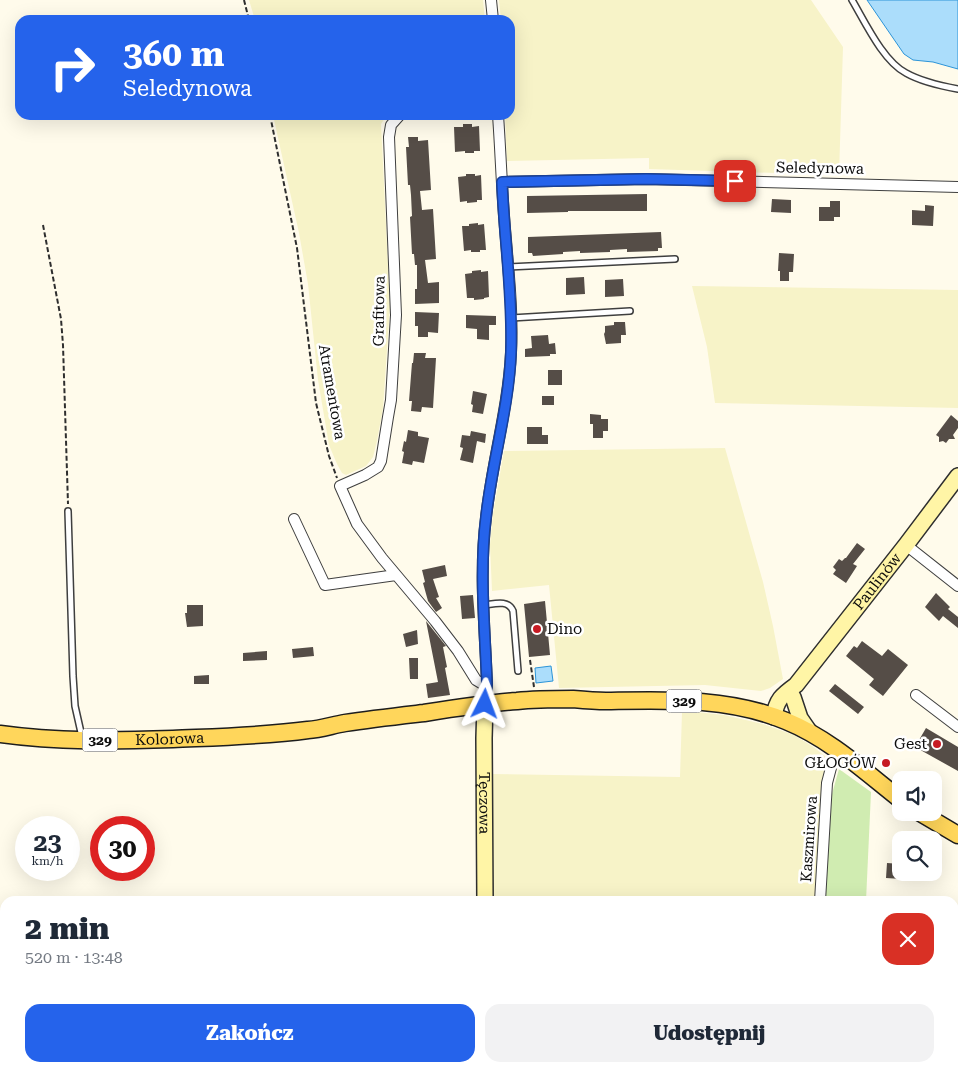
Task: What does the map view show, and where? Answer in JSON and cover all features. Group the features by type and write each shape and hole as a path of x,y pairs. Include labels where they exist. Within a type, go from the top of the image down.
{"main road":[{"name":"Kolorowa","path":"0,734 63,740 200,738 310,730 346,723 485,710 534,700 572,699 592,701 711,702 746,708 774,717"},
{"name":"329","path":"774,717 809,731 838,750 892,793"},
{"path":"934,821 958,835"}],"street":[{"path":"491,0 492,15"},
{"name":"Grafitowa","path":"340,486 378,467 386,437 396,315 389,136 391,125 396,120"},
{"path":"485,710 487,684 482,559 494,464 510,378 512,318 498,120"},
{"name":"Seledynowa","path":"502,182 646,179 958,187"},
{"name":"Paulinów","path":"774,717 778,702 783,696 794,691 958,476"},
{"path":"340,486 357,524 382,558 435,621 458,651 476,680 487,684"},
{"path":"294,519 325,585 396,575"},
{"path":"906,545 958,586"},
{"path":"794,691 800,718 809,731"},
{"path":"916,695 958,727"},
{"name":"Tęczowa","path":"485,710 485,896"},
{"name":"Kaszmirowa","path":"820,896 827,783 838,750"}],"lane":[{"path":"852,0 885,54 895,66 907,74 920,79 958,89"},
{"path":"508,267 674,259"},
{"path":"512,318 630,311"},
{"path":"68,511 73,676 75,706 83,740"},
{"path":"484,605 505,603 512,607 518,671"}],"path":[{"path":"244,0 248,15"},
{"name":"Atramentowa","path":"271,120 296,248 316,403 329,456 340,486"},
{"path":"43,225 61,318 68,511"},
{"path":"530,660 534,693"}],"shaded area":[{"path":"249,0 483,0 484,15 254,15"},
{"path":"499,0 811,0 843,47 839,175 649,169 649,158 507,161 505,120 515,120 515,15 500,15"},
{"path":"274,120 384,120 381,124 390,306 383,408 373,457 366,466 346,475 342,473 329,445 318,380 308,284 299,233"},
{"path":"692,286 958,290 958,408 715,403 707,347"},
{"path":"725,448 763,582 783,679 770,688 761,691 705,685 559,688 549,585 492,591 490,545 493,514 504,451"},
{"path":"682,712 724,715 763,724 794,735 825,756 815,896 491,896 491,774 680,777"}],"green space":[{"path":"839,769 871,792 866,896 825,896 832,794"}],"water":[{"path":"867,0 958,0 958,69 933,62 913,60 904,54"},
{"path":"551,666 553,681 536,683 535,668"}],"building":[{"path":"463,124 472,124 472,127 479,126 480,151 474,151 474,153 465,153 465,151 455,152 454,127 463,127"},
{"path":"408,137 418,137 418,141 428,140 431,190 420,191 422,210 433,209 436,259 425,260 428,283 439,282 439,303 415,304 417,265 415,265 414,254 412,254 411,195 410,185 408,185 406,147 409,147"},
{"path":"466,174 481,175 482,200 467,203 467,201 460,202 458,177 466,176"},
{"path":"647,194 647,211 527,213 527,196"},
{"path":"772,199 791,200 791,213 771,212"},
{"path":"830,201 840,201 840,217 834,217 834,221 819,221 819,207 830,207"},
{"path":"925,205 934,206 933,226 912,225 912,210 925,211"},
{"path":"478,223 478,225 484,224 486,250 480,250 480,252 464,251 462,226"},
{"path":"661,232 662,248 658,248 658,251 627,252 627,249 610,250 610,252 563,252 563,254 533,256 532,253 528,253 528,237"},
{"path":"779,253 794,254 793,272 789,272 789,281 780,281 780,271 778,271"},
{"path":"481,270 481,272 488,271 489,297 474,300 474,298 467,298 465,274"},
{"path":"584,277 585,294 566,295 566,278"},
{"path":"623,279 624,296 605,297 605,280"},
{"path":"415,312 439,313 438,333 428,332 428,337 418,337 418,326 415,326"},
{"path":"466,315 496,316 496,325 489,325 489,340 477,339 477,329 466,328"},
{"path":"614,322 625,322 626,335 621,335 621,343 606,344 605,326 614,325"},
{"path":"548,335 549,344 555,343 556,354 525,357 525,349 532,348 531,336"},
{"path":"414,353 426,353 425,358 436,358 433,408 422,407 421,412 411,411 412,401 409,401"},
{"path":"548,370 562,370 562,385 548,385"},
{"path":"473,391 487,394 483,414 472,412"},
{"path":"542,396 554,396 554,405 542,405"},
{"path":"590,414 601,415 601,419 608,419 608,431 603,431 603,438 593,438 593,424 590,424"},
{"path":"951,415 958,421 958,428 953,435 955,439 949,439 946,443 943,441 939,442 939,437 936,435"},
{"path":"527,427 542,427 542,435 548,435 548,444 527,444"},
{"path":"408,430 418,432 418,436 429,438 424,463 413,461 412,465 402,463 404,452 402,451"},
{"path":"471,431 486,434 485,443 477,441 473,463 460,460 463,448 460,447 462,435 470,436"},
{"path":"857,543 865,549 853,564 857,566 846,583 833,574 836,570 833,567 839,559 842,561 846,558"},
{"path":"445,565 447,576 433,579 439,597 436,598 442,608 436,612 428,601 422,570"},
{"path":"936,593 950,607 948,609 958,617 958,628 943,616 939,621 925,607"},
{"path":"473,595 475,618 462,619 460,596"},
{"name":"Dino","path":"545,601 550,655 529,657 524,604"},
{"path":"187,605 203,605 203,626 187,627 185,613 187,613"},
{"path":"426,621 446,646 443,647 450,695 428,698 426,684 438,682"},
{"path":"417,630 418,644 406,647 403,634"},
{"path":"862,641 882,656 888,649 908,665 883,696 869,685 874,679 846,656 854,646 857,648"},
{"path":"313,647 314,656 293,658 292,649"},
{"path":"267,651 267,660 243,661 243,653"},
{"path":"409,658 418,658 418,679 410,679"},
{"path":"209,675 209,684 194,684 194,676"},
{"path":"835,684 864,707 858,714 829,691"},
{"path":"926,728 958,747 958,771 915,747"},
{"path":"887,863 892,863 892,878 886,878"}],"place":[{"name":"Dino","path":"537,629"},
{"name":"Gest","path":"937,744"},
{"name":"GŁOGÓW","path":"886,763"}],"route":[{"path":"485,704 487,684 482,559 494,464 510,378 511,352 512,318 502,182 646,179 735,181"}]}
